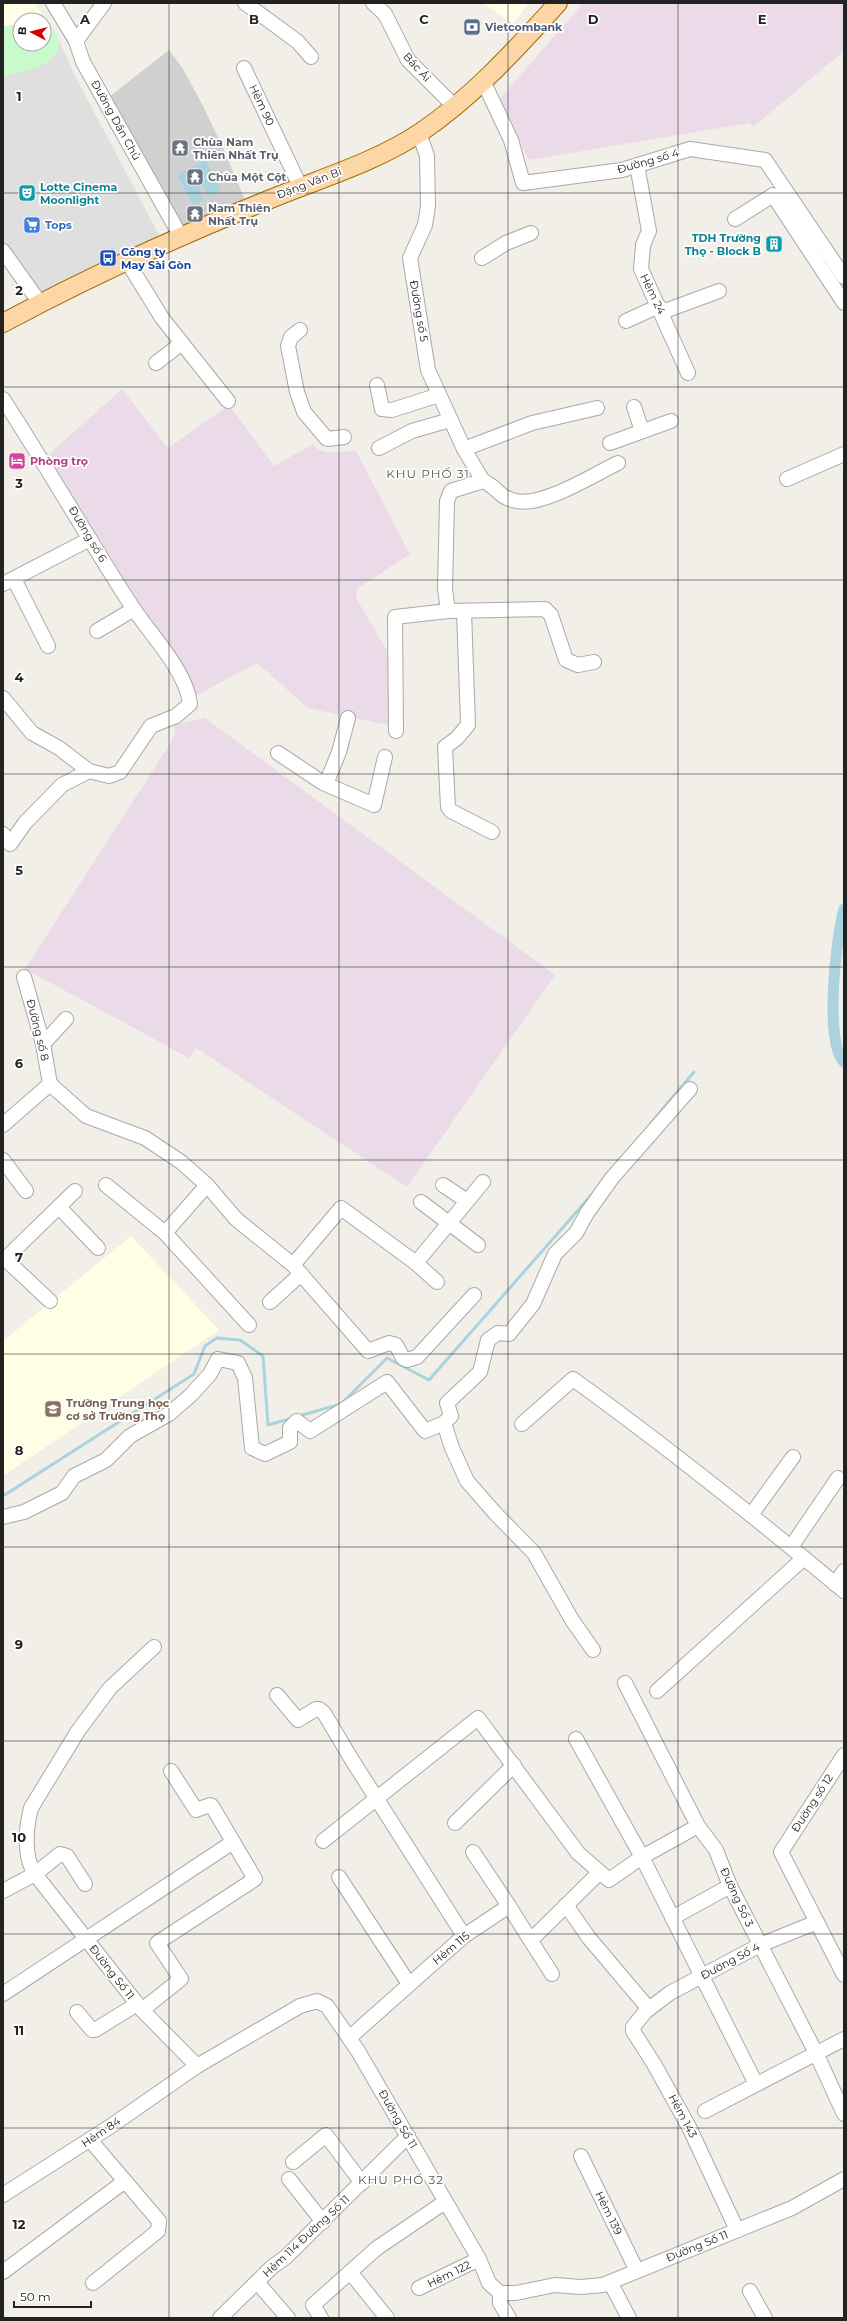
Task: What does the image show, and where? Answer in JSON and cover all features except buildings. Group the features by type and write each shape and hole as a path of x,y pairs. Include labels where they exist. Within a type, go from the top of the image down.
{"main road":[{"name":"Đặng Văn Bi","path":"3,323 40,303 127,261 300,186 370,160 420,133 484,83 558,3"}],"street":[{"name":"Đường Dân Chủ","path":"53,3 76,41 84,62 181,237"},
{"path":"76,41 104,3"},
{"path":"245,3 298,42 311,57"},
{"name":"Bác Ái","path":"373,3 385,14 408,60 455,107"},
{"name":"Hẻm 90","path":"244,68 300,186"},
{"name":"Đường số 4","path":"484,83 511,140 523,183 622,170 690,149 765,160 798,220 843,272"},
{"name":"Đường số 5","path":"420,133 427,156 428,206 425,225 410,258 428,370 464,449 483,481"},
{"name":"Hẻm 24","path":"637,165 649,231 643,245 641,269 688,372"},
{"path":"735,219 773,196 798,220 844,303"},
{"path":"482,258 506,244 531,233"},
{"path":"3,251 40,303"},
{"path":"127,261 162,318 228,401"},
{"path":"626,321 719,291"},
{"path":"300,330 291,338 288,346 297,392 304,412 327,439 344,437"},
{"path":"156,363 182,343"},
{"path":"377,386 382,409 385,411 439,395"},
{"name":"Đường số 6","path":"3,399 48,468 134,609 175,668 189,692 190,704 176,716 151,726 120,772 109,776 89,771"},
{"path":"634,407 642,431"},
{"path":"464,449 532,423 597,408"},
{"path":"379,448 412,431 450,420"},
{"path":"610,443 671,422"},
{"path":"787,479 844,454"},
{"path":"448,611 446,589 447,501 451,491 483,481 491,484 500,495 516,501 528,501 547,497 618,463"},
{"path":"48,646 9,582 90,539"},
{"path":"96,632 134,609"},
{"path":"396,731 395,617 448,611 547,610 551,615 566,660 578,665 594,662"},
{"path":"464,611 468,725 457,738 445,747 448,807 451,811 492,832"},
{"path":"3,698 32,733 59,748 89,771 62,785 25,823 10,844 3,834"},
{"path":"326,784 339,752 348,718"},
{"path":"278,753 326,784 374,805 385,757"},
{"name":"Đường số 8","path":"24,977 43,1044 50,1084"},
{"path":"43,1044 66,1019"},
{"path":"3,1126 50,1084 86,1116 145,1138 181,1162 207,1185 236,1219 297,1269 368,1352 389,1343 396,1345 403,1358 408,1360 417,1357 474,1295"},
{"path":"3,1517 24,1512 62,1493 74,1476 106,1460 130,1436 169,1414 192,1395 210,1374 218,1359 238,1363 245,1378 252,1448 265,1454 290,1442 290,1428 297,1421 310,1431 387,1382 425,1431 444,1423 451,1416 447,1403 480,1372 488,1340 498,1333 509,1334 533,1304 555,1254 576,1233 587,1213 612,1178 690,1090"},
{"path":"3,1160 26,1191"},
{"path":"416,1263 483,1182"},
{"path":"106,1185 165,1233 249,1325"},
{"path":"165,1233 207,1185"},
{"path":"443,1185 466,1202"},
{"path":"50,1301 17,1267 4,1258 75,1191"},
{"path":"421,1202 448,1224 478,1245"},
{"path":"59,1207 98,1248"},
{"path":"270,1302 297,1269 341,1208 416,1263 438,1282"},
{"path":"522,1424 573,1379 791,1547 840,1587 844,1571"},
{"path":"444,1423 452,1448 467,1481 495,1513 534,1553 572,1620 593,1650"},
{"path":"751,1516 793,1457"},
{"path":"791,1547 838,1478"},
{"path":"657,1691 804,1558"},
{"name":"Đường Số 11","path":"154,1648 110,1688 78,1731 38,1794 28,1820 27,1836 29,1862 35,1874 139,2007 197,2066 300,2006 317,2001 327,2006 349,2038 408,2136 479,2259 489,2283 500,2293 516,2293 555,2285 596,2285 610,2282 792,2208 844,2179"},
{"name":"Đường Số 3","path":"625,1683 698,1826 716,1850 730,1886 816,2053 844,2114"},
{"path":"277,1695 298,1720 316,1710 322,1710 464,1936"},
{"path":"323,1842 478,1718 578,1853 599,1873 609,1880 642,1857 698,1826"},
{"path":"576,1739 642,1857 756,2084"},
{"name":"Đường số 12","path":"817,1922 781,1852 844,1755"},
{"path":"455,1823 514,1765"},
{"path":"77,2012 92,2030 95,2030 139,2007 180,1979 157,1943 255,1879 212,1806 210,1805 196,1810 171,1771"},
{"path":"3,1994 234,1842"},
{"path":"473,1852 552,1974"},
{"path":"3,1891 35,1874 60,1854 67,1856 85,1884"},
{"path":"529,1938 535,1935 599,1873"},
{"path":"339,1877 408,1984"},
{"path":"672,1918 730,1886"},
{"path":"566,1905 589,1938 649,2009"},
{"name":"Hẻm 115","path":"349,2038 408,1984 464,1936 509,1906"},
{"path":"817,1922 844,1975"},
{"name":"Đường Số 4","path":"649,2009 670,1993 760,1945 817,1922"},
{"name":"Hẻm 143","path":"649,2009 634,2025 633,2031 654,2064 690,2129 736,2230"},
{"path":"705,2111 844,2039"},
{"name":"Hẻm 84","path":"3,2195 90,2140 197,2066"},
{"path":"293,2162 326,2135 362,2183"},
{"name":"Hẻm 114 Đường Số 11","path":"220,2318 322,2222 408,2136"},
{"path":"90,2140 159,2221 160,2226 158,2231 93,2284"},
{"name":"Hẻm 139","path":"581,2156 637,2271"},
{"path":"288,2179 322,2222"},
{"path":"3,2272 124,2181"},
{"path":"321,2318 313,2306 376,2248 445,2202"},
{"name":"Hẻm 122","path":"418,2288 479,2259"},
{"path":"350,2272 387,2318"},
{"path":"257,2282 288,2318"},
{"path":"610,2282 629,2318"},
{"path":"750,2291 765,2318"},
{"path":"500,2293 500,2303 509,2318"}],"shaded area":[{"path":"3,3 35,3 40,12 12,12 12,25 3,26"},
{"path":"483,3 529,3 513,24"},
{"path":"583,3 844,3 844,51 753,127 749,123 529,160 498,101"},
{"path":"12,25 12,52 52,52 52,30 58,38 74,74 159,235 30,297 3,256 3,27"},
{"name":"Chùa Nam Thiên Nhất Trụ","path":"169,50 183,69 202,104 224,150 245,200 174,231 104,101"},
{"path":"122,389 168,448 229,405 274,466 313,444 319,450 326,452 356,451 410,554 357,589 356,598 392,659 392,726 308,708 257,663 197,695 47,456"},
{"path":"205,718 555,975 407,1187 196,1048 189,1058 25,969 175,736 174,725"},
{"name":"Trường Trung học cơ sở Trường Thọ","path":"131,1236 219,1330 3,1476 3,1341"}],"green space":[{"path":"12,25 12,52 52,52 52,29 58,39 58,48 55,56 40,66 3,76 3,27"}],"water":[{"path":"205,160 221,190 209,196 203,185 198,188 204,199 193,205 177,175"}],"waterway":[{"path":"844,909 835,964 833,1012 834,1034 838,1051 844,1062"},
{"path":"651,1123 694,1072"},
{"path":"299,1416 341,1404 387,1358 429,1380 594,1192"},
{"path":"3,1496 194,1374 205,1346 217,1338 240,1340 263,1356 268,1425 293,1418"}],"place":[{"name":"Vietcombank","path":"472,27"},
{"name":"Chùa Nam Thiên Nhất Trụ","path":"180,148"},
{"name":"Chùa Một Cột","path":"195,177"},
{"name":"Lotte Cinema Moonlight","path":"27,193"},
{"name":"Nam Thiên Nhất Trụ","path":"195,214"},
{"name":"Tops","path":"32,225"},
{"name":"TDH Trường Thọ - Block B","path":"774,244"},
{"name":"Công ty May Sài Gòn","path":"108,258"},
{"name":"Phòng trọ","path":"17,461"},
{"name":"Trường Trung học cơ sở Trường Thọ","path":"53,1409"}],"district":[{"name":"KHU PHỐ 31","path":"428,473"},
{"name":"KHU PHỐ 32","path":"401,2179"}]}
